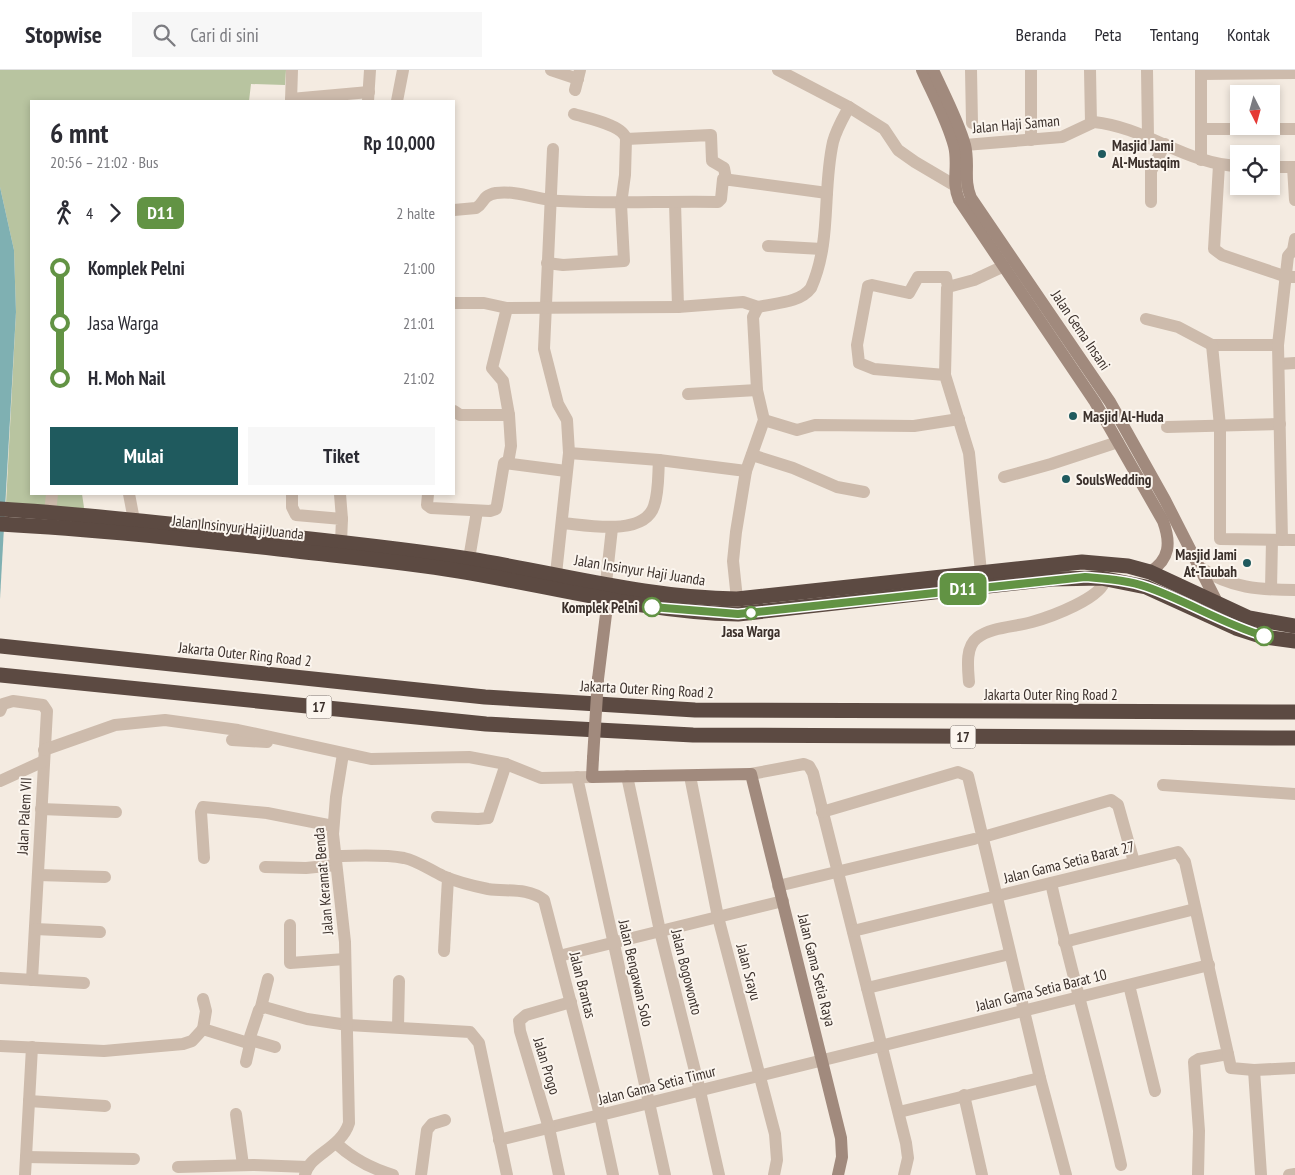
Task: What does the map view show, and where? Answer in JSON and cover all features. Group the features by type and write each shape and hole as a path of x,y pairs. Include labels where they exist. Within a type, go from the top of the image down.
{"highway":[{"name":"Jalan Insinyur Haji Juanda","path":"0,509 11,520 394,562 607,591 737,599 1082,562 1128,566 1150,572 1188,589 1219,606 1250,618 1295,626"},
{"name":"Jalan Insinyur Haji Juanda","path":"11,520 50,513 342,542 469,559 556,574 664,609 738,614 1052,579 1105,579 1146,586 1236,628 1264,636 1295,641"},
{"name":"Jakarta Outer Ring Road 2","path":"0,646 485,698 695,710 1295,712"},
{"name":"17","path":"0,675 486,724 693,736 1295,738"}],"street":[{"path":"292,70 291,100 368,96 370,70"},
{"path":"397,100 403,70"},
{"path":"551,70 578,80"},
{"path":"778,70 849,107 884,130 898,150 915,162 960,185 968,168 933,70"},
{"path":"922,70 959,145"},
{"path":"971,70 972,123"},
{"path":"1030,70 1031,140"},
{"path":"1090,70 1090,123 1098,122 1148,137 1201,160 1219,165 1230,166"},
{"path":"1147,70 1148,137"},
{"path":"1201,160 1200,72 1295,73"},
{"path":"455,303 484,303 507,308 545,308 678,307 743,302 758,307 806,294 813,283 827,223 827,193 833,142 849,107"},
{"path":"547,262 563,265 624,261 621,204 625,175 626,140 623,132 616,128 574,114"},
{"name":"Jalan Haji Saman","path":"959,145 1062,137 1075,133 1090,123"},
{"path":"1201,129 1295,129"},
{"path":"455,210 476,208 486,196 497,193 515,193 551,200 621,204 720,201 723,182 726,179 724,168 712,161 712,136 710,134 626,140"},
{"path":"1151,202 1151,171 1165,144"},
{"path":"553,150 544,349 558,404 568,420 568,453 556,574"},
{"path":"1219,165 1214,250 1222,255 1291,277"},
{"path":"1280,166 1294,167 1295,200"},
{"path":"726,179 827,193"},
{"name":"Jalan Gema Insani","path":"960,185 1004,266 1078,375 1118,442 1141,470 1183,535 1219,606"},
{"path":"675,202 678,307"},
{"name":"Jalan Gema Insani","path":"976,215 1110,402 1163,521 1169,542"},
{"path":"1271,581 1277,540 1280,424 1278,345 1291,277 1288,256 1293,250 1295,239"},
{"path":"768,246 822,249"},
{"path":"948,287 974,280 1004,266"},
{"path":"945,375 874,369 864,366 857,358 868,286 872,285 909,293 918,277 946,278 948,287 945,375 959,419 972,472 981,572"},
{"path":"737,599 733,576 734,546 746,471 764,420 757,390 753,317 758,307"},
{"path":"507,308 492,368 503,381 509,415 511,446 508,463"},
{"path":"1146,319 1178,328 1212,345 1278,345"},
{"path":"1212,345 1220,426 1220,539 1295,540"},
{"path":"1279,364 1295,364"},
{"path":"688,394 757,390"},
{"path":"455,412 460,415 509,415"},
{"path":"764,420 801,430 815,425 914,426 959,419"},
{"path":"1167,427 1280,424"},
{"path":"1004,476 1051,464 1118,442"},
{"path":"568,453 659,460 746,471"},
{"path":"752,455 793,468 837,487 864,492"},
{"path":"562,523 612,528 638,522 649,515 654,505 659,460"},
{"path":"428,495 428,505 430,507 478,511 496,509 502,465 508,463 566,471"},
{"path":"50,513 52,495"},
{"path":"130,495 134,520"},
{"path":"292,495 292,507 296,514 342,519"},
{"path":"340,495 342,542"},
{"path":"469,559 478,511"},
{"path":"592,777 598,679 612,528"},
{"path":"1150,572 1165,559 1169,542 1183,535"},
{"path":"1201,568 1221,580 1240,586 1271,581 1295,590"},
{"path":"969,682 968,663 970,648 976,638 990,632 1034,622 1078,604 1102,588 1105,579"},
{"name":"Jalan Palem VII","path":"0,711 3,704 10,701 28,702 46,707 47,711 32,980"},
{"path":"0,781 44,755 102,728 148,720 203,724 300,742 343,754 371,759 469,757 506,764 541,778 751,774 806,765 813,773 899,1112 908,1151 904,1175"},
{"path":"232,740 300,742"},
{"name":"Jalan Keramat Benda","path":"307,1171 337,1144 346,1132 349,1124 345,959 333,826 343,754"},
{"path":"437,817 488,818 506,764"},
{"path":"822,812 958,772 966,774 971,782 979,838 997,896 1040,1078 1066,1175"},
{"name":"Jalan Gama Setia Raya","path":"751,774 842,1147 838,1175"},
{"name":"Jalan Bogowonto","path":"627,776 660,931 719,1175"},
{"name":"Jalan Srayu","path":"690,776 718,917 775,1134 777,1160 774,1175"},
{"name":"Jalan Bengawan Solo","path":"577,777 612,943 665,1175"},
{"path":"1163,785 1295,794"},
{"path":"778,886 979,838 1107,801 1118,805 1134,862"},
{"path":"204,858 203,807 266,813 333,826"},
{"path":"41,809 116,812"},
{"name":"Jalan Gama Setia Barat 27","path":"853,931 1134,862 1180,853 1185,862 1228,1054"},
{"path":"265,867 306,868 377,855 406,858 448,878 444,951"},
{"path":"38,875 105,877"},
{"name":"Jalan Brantas","path":"448,878 490,889 517,891 541,898 546,905 600,1115 613,1175"},
{"path":"1051,883 1064,942 1101,1076 1121,1165"},
{"path":"559,956 782,901"},
{"path":"1064,942 1195,909"},
{"path":"290,925 290,962 345,959"},
{"path":"35,929 100,932"},
{"path":"867,988 1010,954"},
{"name":"Jalan Gama Setia Barat 10","path":"822,1061 1208,965"},
{"path":"0,978 84,983"},
{"path":"246,1062 268,979"},
{"path":"398,1028 399,981"},
{"path":"1129,985 1156,1091"},
{"path":"0,1046 104,1051 183,1044 192,1041 203,1028 206,1011 203,999"},
{"name":"Jalan Progo","path":"559,1175 549,1128 519,1021 526,1015 571,1002"},
{"path":"261,1008 307,1019 348,1025 460,1030 475,1035 479,1043 507,1175"},
{"path":"203,1028 245,1044 251,1040 275,1047"},
{"path":"25,1175 32,1047"},
{"path":"1198,1175 1199,1131 1194,1062 1228,1054 1231,1068 1254,1070 1295,1068"},
{"name":"Jalan Gama Setia Timur","path":"500,1140 822,1061"},
{"path":"1254,1070 1260,1175"},
{"path":"899,1112 1040,1078"},
{"path":"964,1095 982,1175"},
{"path":"29,1101 105,1106"},
{"path":"236,1114 243,1165"},
{"path":"421,1175 427,1130 432,1124 445,1120"},
{"path":"337,1144 346,1152 372,1167 393,1175"},
{"path":"26,1157 134,1160"},
{"path":"178,1167 243,1165 307,1171"},
{"path":"1289,1175 1295,1174"}],"green space":[{"path":"0,70 286,70 285,85 251,84 249,100 30,100 30,495 82,495 85,514 6,504 16,312 14,250 0,187"}],"water":[{"path":"0,187 14,250 16,312 0,599"}],"bus line":[{"name":"D11","path":"652,607 711,614 738,614 1052,579 1085,577 1124,581 1146,586 1236,628 1264,636"}],"place":[{"name":"Masjid Jami Al-Mustaqim","path":"1102,154"},
{"name":"Masjid Al-Huda","path":"1073,416"},
{"name":"SoulsWedding","path":"1066,479"},
{"name":"Masjid Jami At-Taubah","path":"1247,563"},
{"name":"Komplek Pelni","path":"652,607"},
{"name":"Jasa Warga","path":"751,613"}]}
